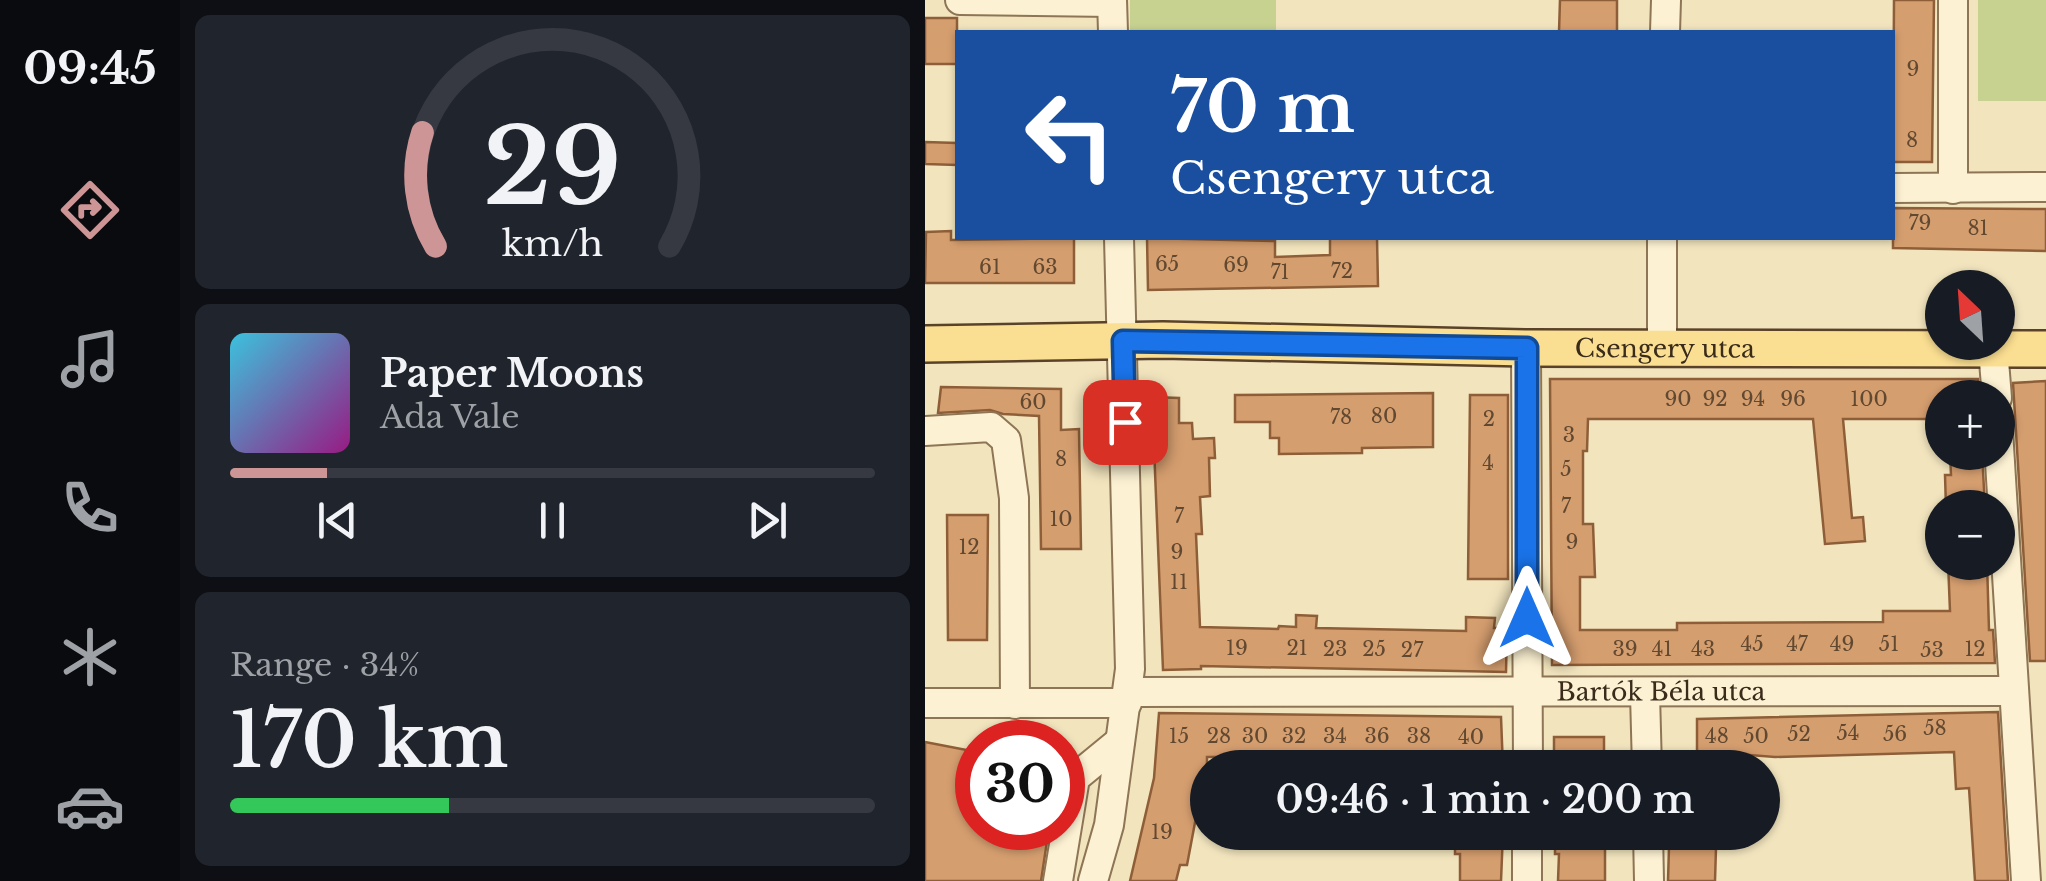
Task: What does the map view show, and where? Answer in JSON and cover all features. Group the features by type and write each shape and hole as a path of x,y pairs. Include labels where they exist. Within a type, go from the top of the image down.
{"main road":[{"name":"Csengery utca","path":"925,344 1123,341 1527,348 1925,349"},
{"name":"Csengery utca","path":"2015,349 2046,349"}],"street":[{"path":"960,0 1112,1 1113,30"},
{"path":"1665,30 1666,0"},
{"path":"1953,0 1953,189"},
{"path":"1895,188 2046,187"},
{"path":"1093,881 1109,825 1128,698 1131,619 1119,240"},
{"path":"1662,240 1663,348"},
{"path":"1527,348 1528,750"},
{"path":"925,431 991,427 1006,440 1014,498 1015,704"},
{"path":"2000,470 2025,881"},
{"name":"Bartók Béla utca","path":"925,703 1528,692 2014,691"},
{"path":"1645,694 1647,750"},
{"path":"1057,881 1075,778 1120,742"},
{"path":"1527,850 1527,881"},
{"path":"1648,850 1649,881"}],"green space":[{"path":"1130,0 1276,0 1276,30 1130,30"},
{"path":"1978,0 2046,0 2046,101 1978,101"}],"building":[{"path":"1560,0 1617,0 1617,30 1559,30"},
{"path":"1894,0 1934,0 1932,162 1895,162"},
{"path":"925,18 957,18 955,64 925,64"},
{"path":"925,142 955,143 955,165 925,164"},
{"path":"1895,208 2046,209 2046,251 1893,248"},
{"path":"951,231 951,240 1074,240 1074,283 925,283 926,232"},
{"path":"1147,240 1275,241 1275,257 1330,255 1330,240 1377,240 1378,286 1148,290"},
{"path":"1550,379 1978,379 1925,380 1925,419 1843,419 1852,518 1863,517 1865,541 1825,544 1813,419 1588,419 1587,451 1583,451 1583,524 1593,524 1595,577 1580,577 1580,630 1677,630 1677,623 1883,622 1883,611 1950,611 1949,580 1988,580 1989,630 1993,630 1995,663 1552,665"},
{"path":"2046,381 2046,661 2030,661 2015,383"},
{"path":"941,387 1061,389 1061,430 1079,429 1081,549 1041,549 1039,416 990,410 938,413"},
{"path":"1433,393 1433,447 1279,454 1279,438 1270,438 1270,422 1235,422 1235,395"},
{"path":"1470,395 1508,395 1508,579 1468,579"},
{"path":"1152,397 1179,398 1179,423 1192,423 1193,439 1214,438 1215,458 1209,458 1210,496 1200,497 1202,534 1196,534 1200,627 1296,627 1296,615 1317,616 1316,628 1466,631 1466,617 1495,618 1494,628 1507,628 1506,672 1201,666 1163,670"},
{"path":"1951,470 1983,470 1984,490 1945,490 1945,475 1951,475"},
{"path":"947,515 988,515 987,640 948,640"},
{"path":"1998,712 2008,881 1975,881 1969,788 1956,789 1954,752 1780,757 1780,750 1697,750 1697,719"},
{"path":"1159,713 1501,717 1502,750 1190,750 1187,865 1180,865 1176,881 1130,881 1154,778"},
{"path":"1554,737 1604,737 1604,750 1554,750"},
{"path":"925,742 955,748 955,850 1046,850 1041,881 925,881"},
{"path":"1455,850 1502,850 1501,881 1460,881 1460,854 1455,854"},
{"path":"1555,850 1605,850 1605,881 1558,881 1559,854"},
{"path":"1669,850 1716,850 1715,881 1668,881"}],"route":[{"path":"1125,422 1123,341 1527,348 1527,618"}]}
